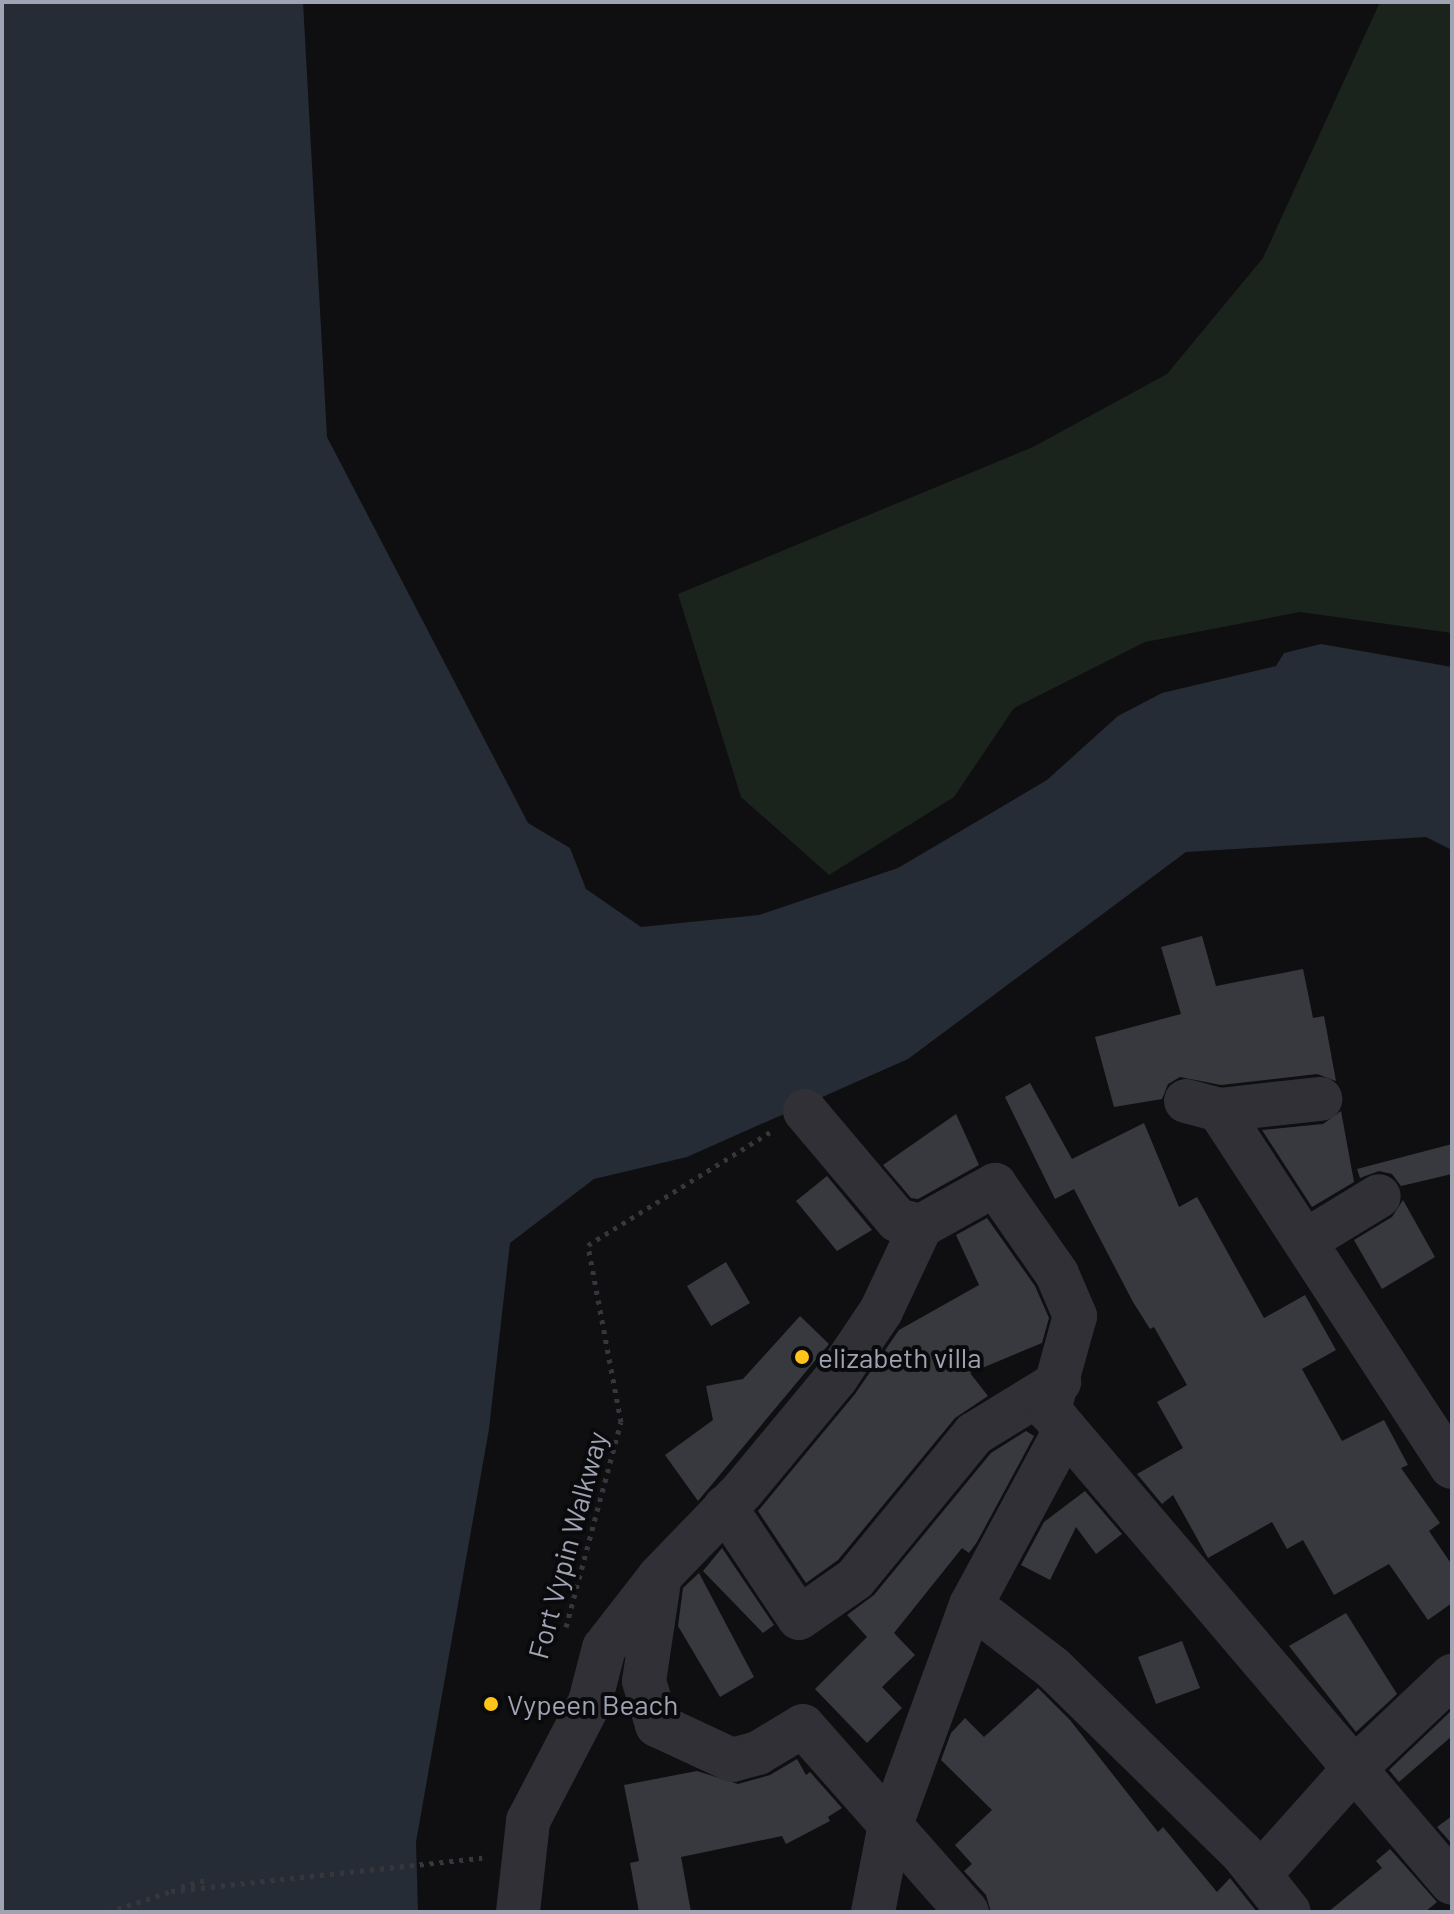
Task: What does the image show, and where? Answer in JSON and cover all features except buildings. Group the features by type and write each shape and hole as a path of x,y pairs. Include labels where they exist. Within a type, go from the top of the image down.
{"street":[{"path":"1320,1099 1202,1105 1307,1240 1452,1467"},
{"path":"805,1111 897,1220 921,1226"},
{"path":"518,1912 528,1821 590,1702 604,1648 659,1577 725,1507 836,1378 881,1311 921,1226 995,1185 1057,1274 1075,1316 1049,1410 1064,1432 1452,1883"},
{"path":"1307,1240 1379,1196"},
{"path":"725,1507 799,1618 855,1579 974,1434 1059,1382"},
{"path":"873,1912 889,1830 971,1605 1064,1432"},
{"path":"659,1577 644,1681 657,1725 732,1760 758,1753 803,1726 889,1830 967,1912"},
{"path":"971,1605 1053,1668 1261,1873 1289,1912"},
{"path":"1261,1873 1355,1768 1452,1676"}],"path":[{"name":"Fort Vypin Walkway","path":"562,1642 621,1422 588,1245 805,1111"},
{"path":"171,1891 495,1857"},
{"path":"108,1912 205,1880"}],"shaded area":[{"path":"2,2 303,2 327,437 528,823 570,848 586,889 641,927 759,915 898,868 1047,780 1118,716 1162,693 1276,666 1284,653 1321,644 1452,667 1452,850 1426,837 1186,852 908,1059 687,1157 594,1179 510,1243 489,1429 416,1842 418,1912 2,1912"},
{"path":"1380,2 1452,2 1452,633 1300,612 1145,642 1014,708 954,797 829,875 741,797 678,594 1033,447 1167,374 1263,258"}],"place":[{"name":"elizabeth villa","path":"802,1357"},
{"name":"Vypeen Beach","path":"491,1704"}]}
